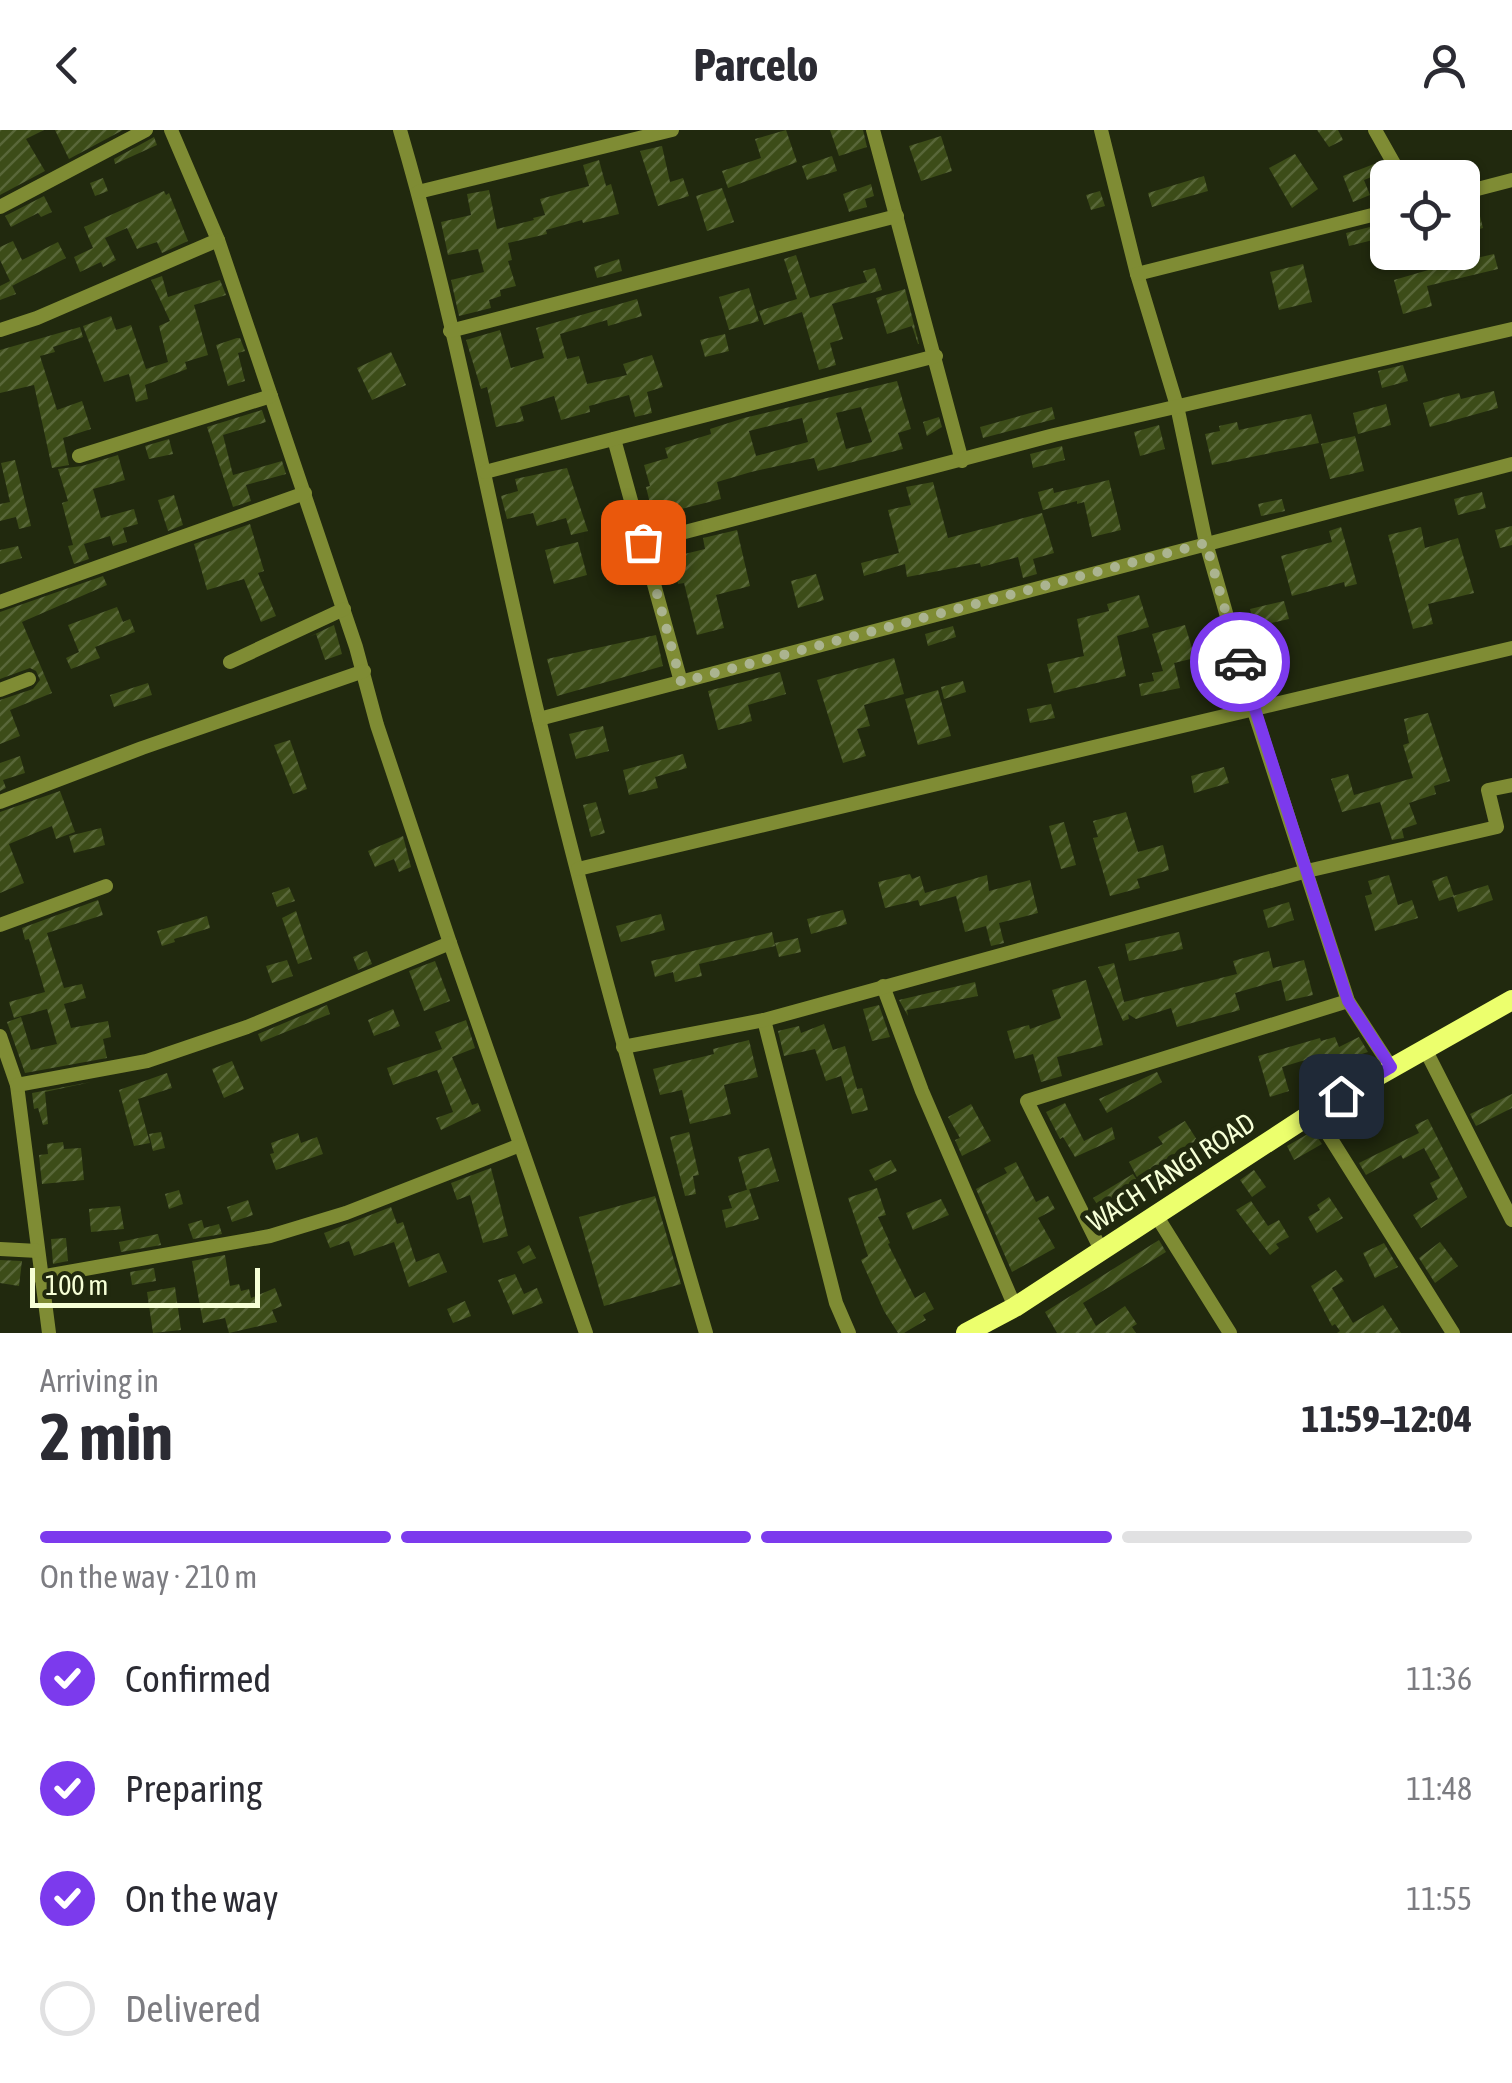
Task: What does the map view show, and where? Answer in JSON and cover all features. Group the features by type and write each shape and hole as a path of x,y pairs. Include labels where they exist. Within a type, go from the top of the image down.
{"main road":[{"name":"WACH TANGI ROAD","path":"969,1332 1016,1308 1314,1112 1512,1000"}],"street":[{"path":"0,206 146,130"},
{"path":"171,130 218,240 344,610 377,725 450,943 586,1333"},
{"path":"400,130 418,192 539,719 623,1047 706,1333"},
{"path":"418,192 672,130"},
{"path":"873,130 962,461"},
{"path":"1100,130 1137,274 1177,406 1206,543 1254,712 1348,1001 1391,1067"},
{"path":"1375,130 1392,160"},
{"path":"1480,188 1512,180"},
{"path":"450,330 897,216"},
{"path":"1137,274 1370,216"},
{"path":"0,330 37,318 218,240"},
{"path":"643,542 1177,406 1512,329"},
{"path":"484,472 936,356"},
{"path":"78,456 271,396"},
{"path":"614,439 681,682"},
{"path":"539,719 1512,464"},
{"path":"0,602 304,493"},
{"path":"230,662 344,610"},
{"path":"578,869 1512,648"},
{"path":"0,802 364,671"},
{"path":"0,690 29,679"},
{"path":"623,1047 764,1020 1307,871 1497,827 1488,790 1512,784"},
{"path":"0,924 106,886"},
{"path":"17,1085 147,1061 248,1027 450,943"},
{"path":"883,986 922,1091 1016,1308"},
{"path":"1101,1250 1027,1101 1348,1001"},
{"path":"764,1020 836,1303 850,1333"},
{"path":"0,1036 17,1085 49,1333"},
{"path":"1425,1049 1512,1220"},
{"path":"1314,1112 1453,1333"},
{"path":"40,1278 270,1236 346,1213 520,1145"},
{"path":"1156,1216 1230,1333"},
{"path":"0,1249 38,1251"}],"building":[{"path":"0,130 44,130 26,139 45,171 0,195"},
{"path":"55,130 123,130 69,159"},
{"path":"786,130 797,162 728,188 722,171 761,158 755,139"},
{"path":"830,130 863,130 867,147 839,156"},
{"path":"1317,130 1338,130 1343,140 1329,147"},
{"path":"941,136 952,171 921,181 909,146"},
{"path":"154,137 157,145 115,164 114,159"},
{"path":"662,146 670,182 683,178 689,196 658,206 640,151"},
{"path":"1295,154 1318,189 1292,208 1269,168"},
{"path":"832,156 837,171 807,180 802,166"},
{"path":"599,160 619,214 583,223 582,220 508,243 512,260 508,261 516,286 500,290 501,296 489,300 491,308 459,316 451,280 484,272 478,249 448,255 441,222 471,215 467,194 489,190 497,229 534,220 545,215 540,199 589,186 583,165"},
{"path":"1370,166 1370,178 1364,180 1370,195 1353,202 1343,176"},
{"path":"1204,176 1208,191 1152,207 1148,193"},
{"path":"103,178 108,191 95,196 90,183"},
{"path":"871,184 874,196 865,199 867,207 849,212 843,194"},
{"path":"722,188 734,222 707,231 696,196"},
{"path":"164,191 169,193 188,241 162,253 157,242 137,249 127,228 105,238 116,260 80,272 74,257 93,248 84,227"},
{"path":"1100,191 1105,206 1091,210 1086,195"},
{"path":"44,196 52,212 41,217 38,213 11,227 5,216"},
{"path":"1370,227 1370,241 1349,246 1346,233"},
{"path":"13,241 22,260 58,242 66,258 12,286 16,294 0,300 0,286 10,281 0,260 0,247"},
{"path":"1494,254 1498,269 1427,286 1432,306 1403,314 1394,280 1428,270 1480,270 1480,257"},
{"path":"796,255 810,298 867,282 863,271 875,268 882,290 832,304 843,339 830,343 836,365 819,370 802,312 764,325 759,311 797,299 784,259"},
{"path":"619,259 622,271 597,278 594,267"},
{"path":"1303,264 1312,302 1279,310 1270,272"},
{"path":"162,276 168,297 220,280 226,295 194,305 208,355 185,362 187,369 145,385 148,399 136,402 129,374 104,382 83,326 111,316 116,330 131,325 146,369 168,362 159,326 170,321 151,280"},
{"path":"749,288 759,321 729,330 719,297"},
{"path":"905,289 919,344 912,326 887,334 876,298"},
{"path":"637,299 642,316 608,326 607,320 560,334 567,359 579,356 587,384 627,375 623,364 652,355 663,387 647,392 652,413 635,417 629,395 589,406 590,412 561,420 554,396 520,407 524,421 496,427 487,387 481,389 466,340 500,330 511,368 544,358 536,328"},
{"path":"80,327 83,337 40,356 57,410 82,401 91,429 63,438 69,465 52,468 34,385 0,393 0,350"},
{"path":"725,334 729,351 705,357 700,340"},
{"path":"237,338 245,351 238,353 245,381 228,386 216,345"},
{"path":"391,352 406,385 372,400 357,368"},
{"path":"1403,365 1408,381 1382,388 1378,371"},
{"path":"897,381 911,429 898,433 903,449 818,471 814,458 751,472 717,482 721,499 653,516 644,465 668,458 665,448 711,434 710,429","holes":["861,407 872,442 846,449 836,413","802,418 808,442 756,456 749,431"]},
{"path":"1494,391 1498,408 1430,427 1423,403 1459,393 1461,399"},
{"path":"1386,404 1391,425 1358,434 1353,413"},
{"path":"1052,407 1055,419 983,438 980,427"},
{"path":"262,410 266,422 223,435 233,475 282,461 286,474 246,485 251,501 233,507 207,427"},
{"path":"1311,414 1319,443 1212,465 1205,434 1220,431 1219,426 1237,422 1239,430"},
{"path":"939,417 942,427 927,436 923,422"},
{"path":"1159,425 1165,449 1140,456 1134,432"},
{"path":"1355,436 1364,471 1330,479 1321,444"},
{"path":"169,439 173,454 149,459 145,446"},
{"path":"1062,446 1065,460 1033,468 1030,454"},
{"path":"118,455 125,480 93,489 101,518 134,509 138,524 123,528 127,542 113,546 110,536 84,544 89,559 74,564 62,503 68,501 58,469"},
{"path":"15,460 31,526 19,529 16,517 0,521 0,504 10,502 1,463"},
{"path":"567,468 588,531 571,535 566,518 537,526 533,513 507,519 501,496 518,491 515,479"},
{"path":"1109,480 1121,530 1092,537 1084,502 1043,510 1038,492 1053,488 1054,493"},
{"path":"933,482 948,538 1042,513 1054,553 1033,559 1037,574 1023,578 1018,557 981,567 980,563 907,577 905,564 864,576 861,563 899,553 888,510 911,505 906,487"},
{"path":"1482,492 1486,508 1458,515 1454,499"},
{"path":"174,495 183,525 168,531 158,500"},
{"path":"1282,499 1285,511 1261,516 1258,504"},
{"path":"250,524 264,571 258,573 276,616 261,622 244,579 207,590 194,544"},
{"path":"1512,526 1512,545 1500,548 1495,530"},
{"path":"1341,527 1357,584 1345,587 1344,582 1292,596 1281,556 1332,542 1329,531"},
{"path":"1421,527 1425,548 1458,538 1474,593 1428,604 1433,624 1413,629 1388,535"},
{"path":"737,530 750,586 716,595 724,628 697,635 684,583 678,584 672,557 705,549 703,538"},
{"path":"578,542 587,575 554,584 545,550"},
{"path":"18,546 22,558 0,564 0,550"},
{"path":"816,574 824,600 798,608 791,581"},
{"path":"103,576 107,585 22,622 52,693 10,710 20,736 0,744 0,700 33,689 40,680 30,668 0,679 0,612"},
{"path":"1139,595 1149,627 1117,636 1126,676 1054,693 1047,664 1084,656 1077,619 1109,611 1107,604"},
{"path":"1284,601 1289,619 1254,627 1250,609"},
{"path":"117,607 123,622 130,619 135,632 95,647 100,658 71,669 66,658 79,652 68,625"},
{"path":"334,625 342,654 325,660 316,634 309,637"},
{"path":"1185,625 1195,658 1174,663 1180,688 1141,696 1139,684 1154,681 1152,673 1163,671 1152,634"},
{"path":"953,626 956,637 928,646 925,634"},
{"path":"656,635 663,666 557,696 547,659"},
{"path":"894,658 904,694 864,705 870,726 857,729 866,756 843,763 817,680"},
{"path":"780,672 786,694 748,705 752,721 718,730 708,691"},
{"path":"963,681 966,692 944,699 941,687"},
{"path":"148,683 152,695 114,707 110,695"},
{"path":"938,690 951,736 918,745 905,699"},
{"path":"1051,704 1055,718 1030,723 1027,709"},
{"path":"1428,713 1450,781 1434,786 1436,794 1409,803 1417,824 1402,829 1404,838 1392,840 1380,802 1342,812 1331,779 1348,774 1354,795 1413,778 1403,745 1409,743 1404,719"},
{"path":"603,726 609,751 576,759 569,734"},
{"path":"290,740 307,789 293,794 274,745"},
{"path":"683,754 687,768 655,777 658,788 629,795 623,770"},
{"path":"20,756 25,773 3,780 6,788 0,791 0,763"},
{"path":"1224,767 1229,783 1194,793 1191,776"},
{"path":"60,791 75,832 56,839 52,826 9,844 24,883 0,893 0,812"},
{"path":"596,802 605,833 591,837 583,805"},
{"path":"1126,812 1138,852 1163,845 1169,870 1137,879 1140,888 1110,896 1093,838 1098,837 1093,821"},
{"path":"1064,822 1076,865 1061,869 1049,826"},
{"path":"101,828 105,845 74,853 69,836"},
{"path":"403,836 411,867 399,872 394,859 375,867 368,851"},
{"path":"910,874 912,879 920,876 925,893 987,875 989,891 1030,880 1038,913 999,923 1004,943 991,946 986,926 965,932 956,896 920,906 918,900 885,908 878,882"},
{"path":"1389,875 1398,905 1412,900 1418,918 1375,931 1365,896 1372,894 1368,881"},
{"path":"1447,876 1454,896 1439,901 1432,881"},
{"path":"1488,885 1493,900 1458,912 1453,896"},
{"path":"289,887 295,901 277,907 272,893"},
{"path":"98,900 103,915 47,933 64,988 82,984 86,998 64,1004 71,1028 108,1021 111,1037 103,1039 107,1058 25,1073 7,1022 21,1017 31,1050 57,1044 47,1009 14,1018 9,1002 45,992 22,928"},
{"path":"1289,902 1294,920 1268,928 1263,910"},
{"path":"843,910 847,924 811,934 807,919"},
{"path":"296,911 312,959 298,964 282,918"},
{"path":"661,914 665,930 621,942 616,926"},
{"path":"207,916 210,928 162,946 157,931"},
{"path":"772,932 775,946 699,964 702,976 675,982 673,972 655,977 651,961"},
{"path":"1179,932 1183,949 1129,961 1125,944"},
{"path":"798,938 801,952 779,957 775,943"},
{"path":"367,951 372,964 358,970 353,957"},
{"path":"1269,951 1273,968 1304,960 1313,995 1286,1001 1281,980 1235,993 1240,1010 1177,1027 1171,1008 1136,1019 1128,1014 1129,1019 1123,1021 1098,967 1114,963 1124,1002 1237,974 1233,961"},
{"path":"287,960 293,976 272,983 266,966"},
{"path":"435,961 450,1001 424,1011 409,971"},
{"path":"1086,980 1103,1045 1057,1057 1062,1076 1041,1082 1033,1054 1015,1059 1007,1031 1029,1025 1030,1029 1061,1018 1052,990"},
{"path":"975,982 978,996 907,1010 908,1016 899,1000"},
{"path":"327,1005 330,1014 261,1042 258,1034"},
{"path":"879,1005 890,1037 872,1041 863,1009"},
{"path":"393,1009 400,1026 374,1036 368,1020"},
{"path":"466,1020 475,1048 452,1057 472,1105 478,1103 481,1111 441,1130 436,1118 453,1112 437,1070 393,1085 387,1068 442,1049 435,1032"},
{"path":"824,1024 833,1050 845,1046 857,1089 862,1088 868,1110 852,1114 841,1076 826,1081 815,1049 784,1056 778,1031 799,1026 801,1033"},
{"path":"1335,1037 1339,1047 1359,1037 1368,1052 1319,1068 1315,1057 1282,1067 1289,1091 1270,1097 1258,1056"},
{"path":"749,1040 758,1077 724,1085 731,1114 690,1124 682,1090 660,1095 653,1069 714,1054 713,1049"},
{"path":"232,1061 244,1089 224,1098 212,1069"},
{"path":"1157,1072 1162,1082 1107,1113 1099,1099"},
{"path":"167,1073 172,1088 138,1099 150,1143 134,1146 119,1090"},
{"path":"91,1082 45,1092 48,1124 43,1125 38,1108 34,1109 32,1093"},
{"path":"1512,1094 1512,1108 1476,1126 1470,1114"},
{"path":"1365,1099 1376,1115 1342,1137 1331,1118"},
{"path":"1065,1103 1084,1141 1112,1127 1115,1139 1075,1157 1046,1112"},
{"path":"971,1104 991,1141 962,1156 955,1140 960,1138 948,1117"},
{"path":"1428,1119 1467,1197 1421,1228 1413,1215 1438,1199 1430,1183 1440,1178 1424,1148 1403,1159 1401,1155 1366,1175 1359,1163 1419,1133 1415,1125"},
{"path":"1185,1121 1197,1140 1163,1161 1166,1169 1140,1183 1129,1162 1163,1144 1158,1137"},
{"path":"1313,1131 1322,1144 1294,1160 1287,1146"},
{"path":"161,1132 165,1148 153,1151 149,1134"},
{"path":"689,1132 699,1175 693,1176 696,1194 685,1196 670,1137"},
{"path":"298,1133 301,1143 317,1137 323,1154 276,1170 271,1143"},
{"path":"63,1142 64,1149 81,1148 84,1180 42,1184 39,1155 48,1154 47,1144"},
{"path":"769,1148 779,1181 747,1190 738,1157"},
{"path":"891,1160 897,1171 875,1181 869,1170"},
{"path":"1016,1162 1036,1202 1048,1196 1055,1209 1038,1218 1055,1248 1012,1272 976,1189 1007,1173 1004,1168"},
{"path":"491,1168 508,1236 483,1243 470,1195 457,1200 451,1183"},
{"path":"1254,1170 1266,1187 1252,1197 1240,1180"},
{"path":"1133,1174 1140,1185 1100,1209 1093,1198"},
{"path":"877,1188 886,1215 878,1217 888,1244 915,1298 925,1292 934,1309 923,1315 926,1320 904,1333 898,1333 884,1311 861,1260 868,1256 848,1198"},
{"path":"749,1189 759,1219 726,1228 722,1210 732,1208 728,1196"},
{"path":"179,1190 183,1204 169,1209 165,1194"},
{"path":"655,1196 681,1284 604,1306 579,1217"},
{"path":"1329,1197 1343,1218 1317,1233 1308,1217 1320,1210 1317,1205"},
{"path":"941,1199 949,1215 913,1230 906,1213"},
{"path":"248,1200 253,1215 232,1222 227,1207"},
{"path":"1251,1201 1268,1226 1279,1220 1289,1237 1276,1244 1279,1248 1270,1255 1236,1210"},
{"path":"120,1206 124,1229 91,1232 89,1209"},
{"path":"391,1207 397,1224 403,1222 416,1262 439,1253 447,1272 409,1287 394,1242 354,1256 349,1241 330,1248 324,1233"},
{"path":"202,1220 204,1228 219,1224 222,1234 193,1239 188,1224"},
{"path":"158,1234 161,1245 121,1252 119,1242"},
{"path":"66,1238 68,1261 53,1264 51,1239"},
{"path":"1159,1240 1166,1252 1083,1303 1096,1326 1125,1306 1137,1324 1132,1327 1136,1333 1057,1333 1045,1312"},
{"path":"1440,1242 1458,1266 1435,1283 1419,1258"},
{"path":"1384,1243 1398,1267 1375,1278 1363,1253"},
{"path":"529,1245 536,1258 523,1264 517,1252"},
{"path":"225,1255 230,1286 239,1284 241,1291 249,1289 251,1298 275,1288 282,1306 272,1310 277,1322 229,1333 225,1318 203,1323 192,1261"},
{"path":"0,1260 22,1261 19,1286 0,1283"},
{"path":"154,1268 156,1281 132,1285 130,1272"},
{"path":"1336,1270 1344,1281 1332,1288 1353,1323 1383,1305 1401,1333 1337,1333 1340,1331 1335,1324 1332,1326 1311,1286"},
{"path":"515,1274 524,1294 537,1288 543,1303 513,1315 498,1280"},
{"path":"175,1287 181,1330 153,1333 147,1292"},
{"path":"465,1301 471,1316 453,1323 447,1309"}],"way so far":[{"path":"643,542 681,682 1206,543 1240,662"}],"route":[{"path":"1240,662 1348,1001 1391,1067 1341,1096"}]}
